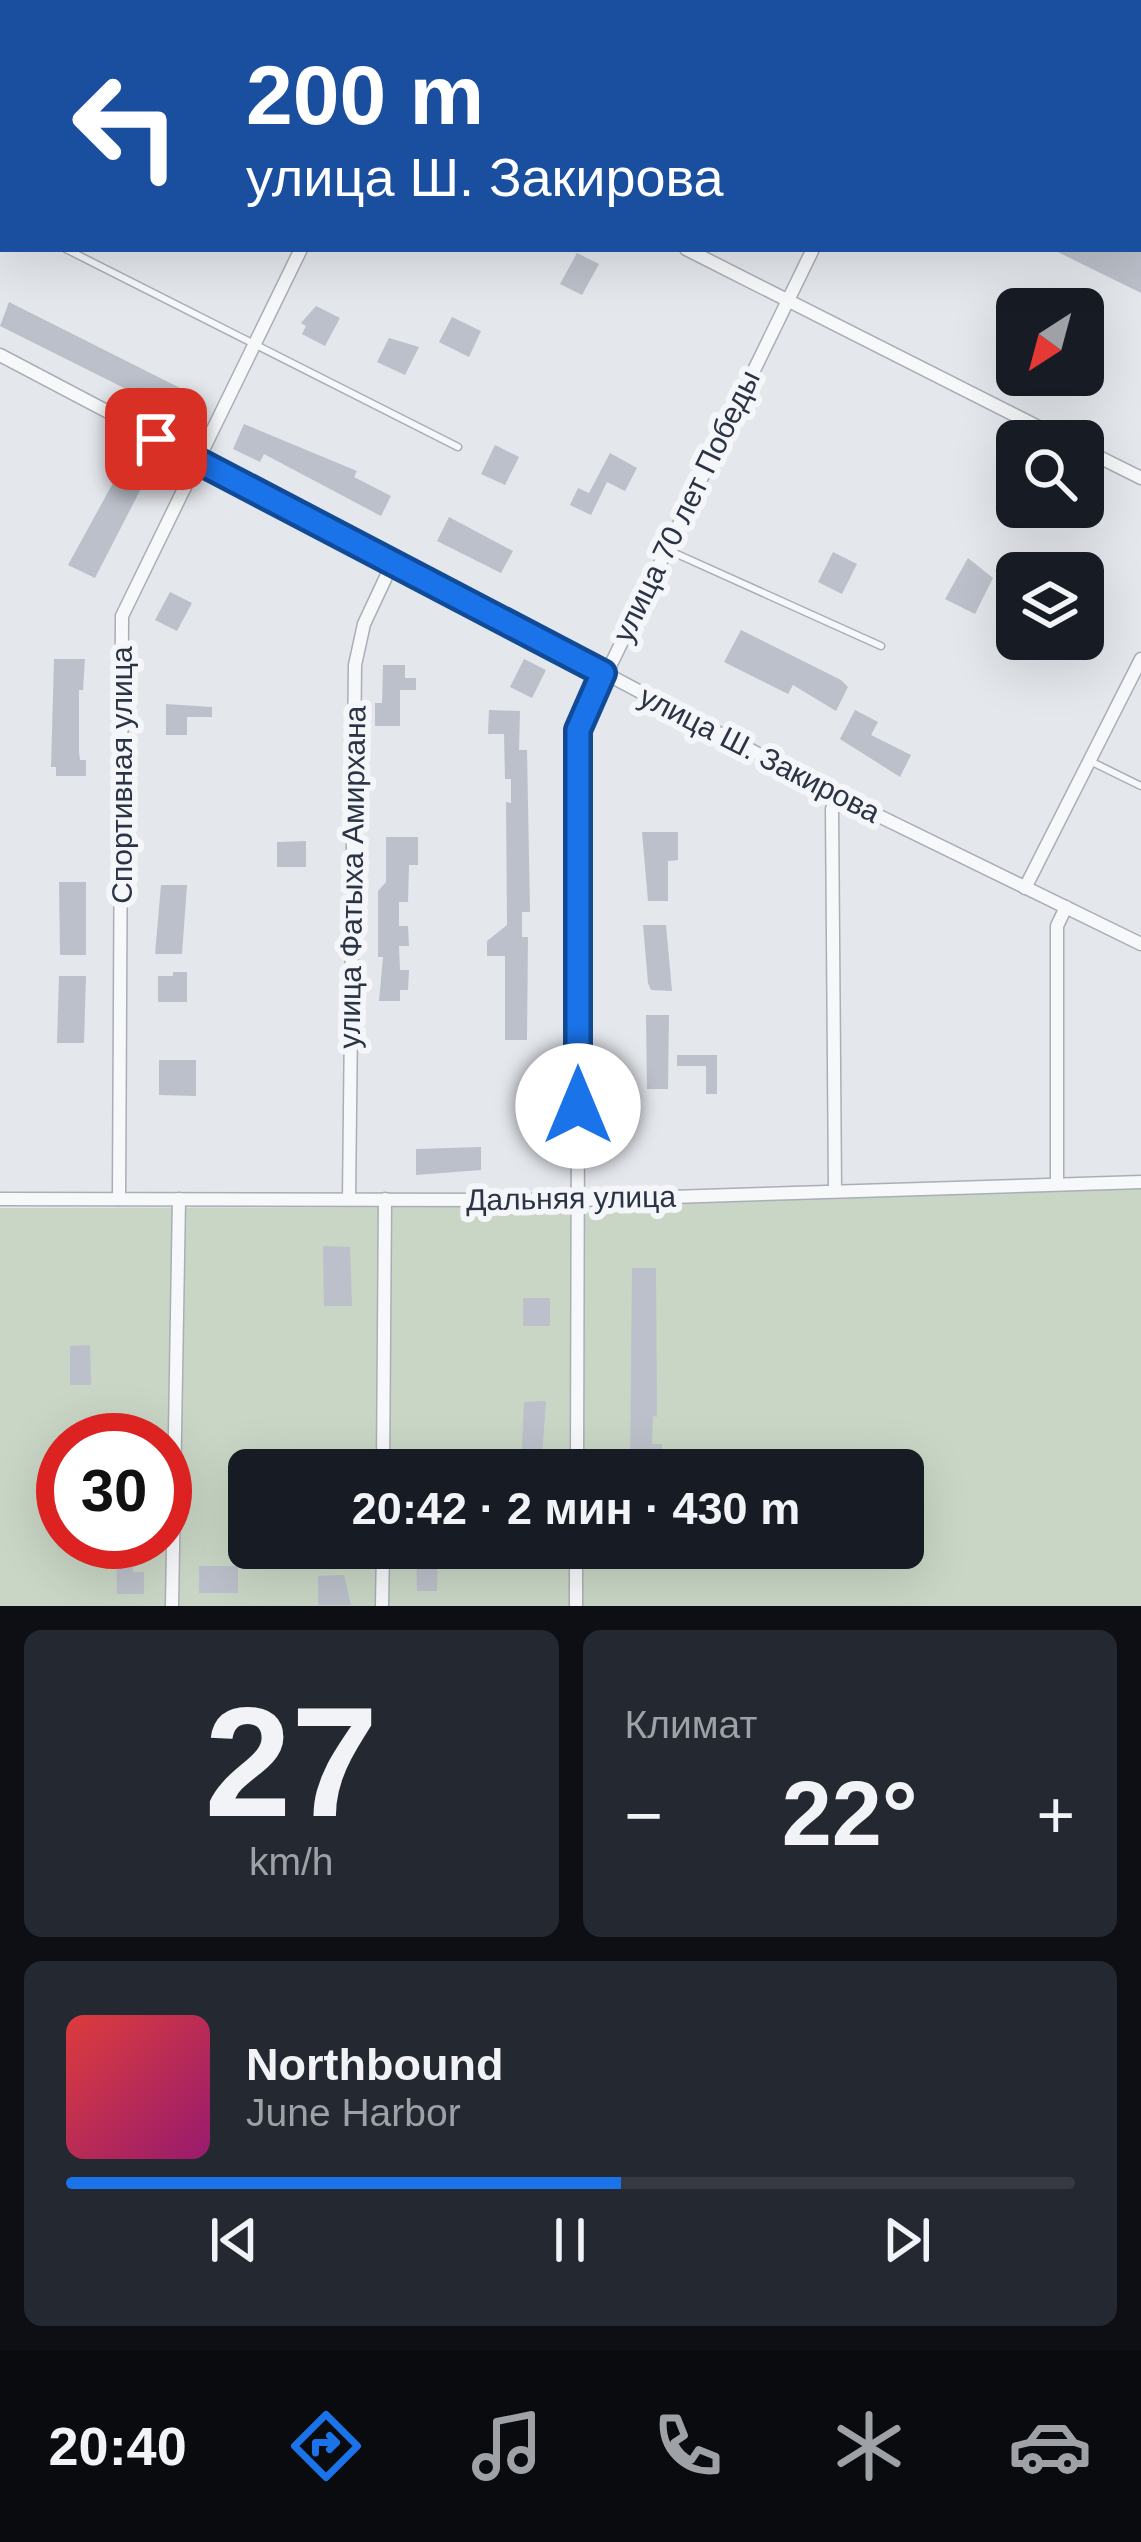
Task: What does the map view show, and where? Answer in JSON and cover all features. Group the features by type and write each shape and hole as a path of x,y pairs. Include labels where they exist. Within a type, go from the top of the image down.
{"street":[{"name":"Спортивная улица","path":"119,1199 122,616 300,252"},
{"path":"691,252 786,304 1023,420"},
{"name":"улица 70 лет Победы","path":"577,1449 578,730 812,252"},
{"name":"улица Ш. Закирова","path":"0,355 838,796 1141,944"},
{"path":"1104,460 1141,478"},
{"name":"улица Фатыха Амирхана","path":"349,1199 355,665 364,624 393,562"},
{"path":"1025,888 1141,659"},
{"path":"835,1191 832,809 838,796"},
{"path":"1057,1184 1058,926 1066,908"},
{"name":"Дальняя улица","path":"0,1199 578,1200 1141,1181"},
{"path":"172,1606 179,1199"},
{"path":"383,1449 385,1199"},
{"path":"382,1606 383,1569"},
{"path":"576,1569 576,1606"}],"lane":[{"path":"72,252 458,447"},
{"path":"665,548 881,646"},
{"path":"1090,760 1141,786"}],"green space":[{"path":"1141,1182 1141,1606 0,1606 0,1208 418,1207"}],"building":[{"path":"1058,252 1141,252 1141,293"},
{"path":"577,253 599,264 582,295 560,284"},
{"path":"9,302 196,396 184,418 0,326"},
{"path":"316,306 340,318 325,346 302,334 306,326 301,323"},
{"path":"452,317 481,331 469,357 439,342"},
{"path":"389,338 419,347 405,375 377,362"},
{"path":"244,424 357,471 354,477 391,496 381,516 264,454 260,462 233,449"},
{"path":"495,445 519,457 505,485 481,474"},
{"path":"610,453 637,468 625,491 607,482 591,515 570,505 578,488 589,493"},
{"path":"124,463 148,475 95,578 68,565"},
{"path":"449,517 513,551 501,573 437,541"},
{"path":"833,552 857,564 842,594 818,582"},
{"path":"968,558 993,578 975,614 945,599"},
{"path":"170,592 192,603 177,631 155,620"},
{"path":"741,630 841,680 848,687 836,711 793,685 788,694 724,662"},
{"path":"54,659 85,659 83,690 79,690 79,752 80,760 86,760 86,776 56,776 56,767 51,767"},
{"path":"524,659 546,670 532,698 510,687"},
{"path":"383,665 405,665 405,678 416,678 416,690 400,690 400,726 375,726 375,703 382,703"},
{"path":"166,704 212,707 212,717 187,717 187,735 166,735"},
{"path":"489,710 520,711 519,750 527,750 530,912 522,912 522,937 528,937 527,1040 505,1040 505,956 487,956 487,941 507,925 506,802 511,803 504,734 488,734"},
{"path":"855,710 878,722 871,735 911,755 900,777 840,739"},
{"path":"642,832 678,832 678,860 668,861 668,901 648,901"},
{"path":"386,837 418,837 418,865 409,865 408,902 399,902 399,926 408,926 409,946 399,946 400,970 409,970 408,990 400,990 400,1001 379,1001 383,957 378,957 378,891 386,882"},
{"path":"306,841 306,867 277,867 277,842"},
{"path":"59,882 86,882 86,955 60,955"},
{"path":"161,885 187,885 182,954 155,954"},
{"path":"643,925 666,925 672,991 651,990"},
{"path":"173,972 187,972 187,1002 158,1002 158,976 173,976"},
{"path":"59,976 86,976 84,1043 57,1043"},
{"path":"646,1015 669,1015 668,1089 647,1089"},
{"path":"677,1055 717,1055 717,1094 706,1094 706,1066 677,1066"},
{"path":"159,1060 196,1060 196,1096 159,1095"},
{"path":"481,1147 481,1170 416,1175 416,1149"},
{"path":"323,1246 350,1247 352,1306 324,1306"},
{"path":"632,1268 656,1268 657,1417 653,1416 652,1444 662,1444 662,1449 630,1449"},
{"path":"523,1298 550,1298 550,1326 523,1326"},
{"path":"90,1345 91,1385 70,1385 70,1346"},
{"path":"546,1401 543,1449 522,1449 524,1402"},
{"path":"199,1566 238,1569 238,1593 199,1593"},
{"path":"117,1569 144,1572 144,1594 117,1594"},
{"path":"416,1569 438,1569 437,1591 417,1591"},
{"path":"344,1575 351,1605 318,1605 318,1576"}],"route":[{"path":"156,439 603,673 578,730 578,1106"}]}
